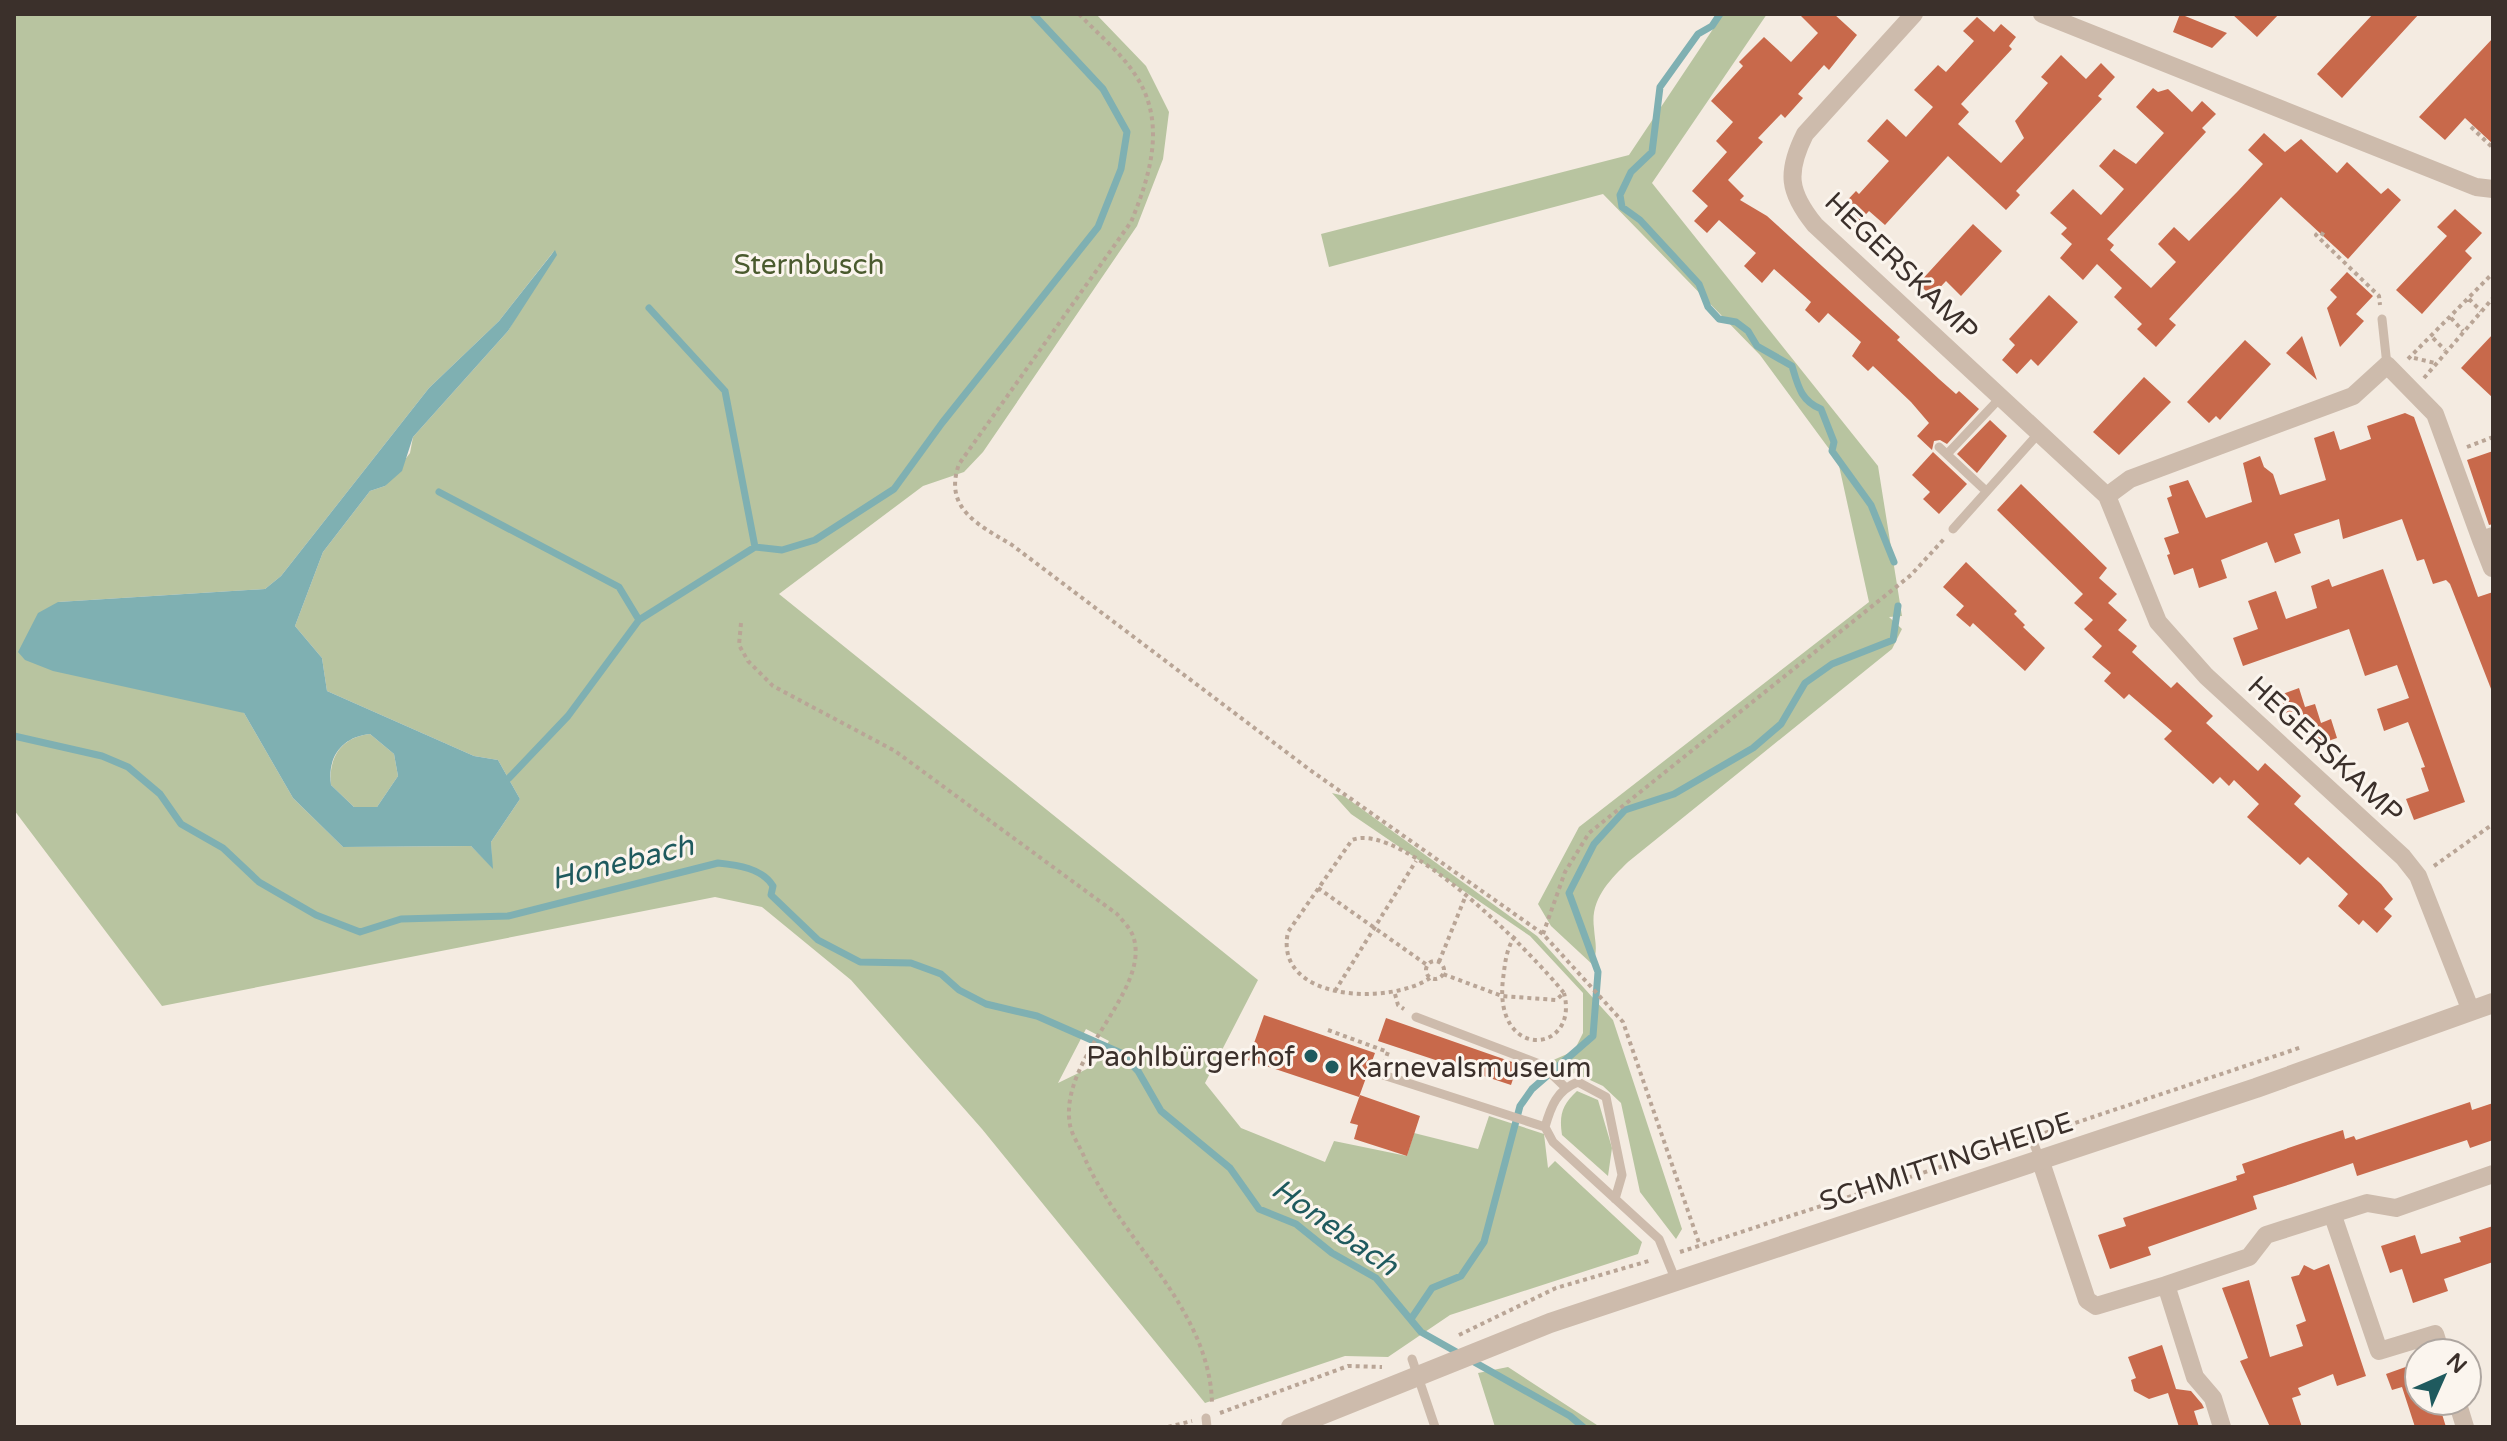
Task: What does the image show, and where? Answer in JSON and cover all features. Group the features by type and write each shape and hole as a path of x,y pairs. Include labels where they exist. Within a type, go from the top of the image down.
{"street":[{"name":"HEGERSKAMP","path":"1914,14 1805,134 1793,157 1791,182 1799,206 1815,225 2107,496 2158,622 2206,676 2403,857 2418,876 2471,1011"},
{"path":"2042,14 2454,178 2493,189"},
{"path":"2107,496 2130,479 2353,396 2387,365 2435,414 2487,538 2492,568"},
{"name":"SCHMITTINGHEIDE","path":"1291,1427 1416,1368 1442,1367 1676,1281 2285,1078 2493,1003"},
{"path":"2040,1159 2087,1300 2096,1306 2249,1257 2266,1235 2367,1203 2396,1208 2493,1174"},
{"path":"2333,1216 2379,1351 2403,1344"},
{"path":"2166,1285 2195,1377 2213,1398 2222,1427"}],"lane":[{"path":"2382,319 2387,365"},
{"path":"1950,451 2001,397"},
{"path":"1953,529 2039,433"},
{"path":"1939,447 1986,491"},
{"path":"1416,1017 1542,1065 1562,1084"},
{"path":"1380,1074 1545,1127 1553,1142 1659,1239 1676,1281"},
{"path":"1562,1084 1578,1082 1606,1097 1622,1175 1615,1199"},
{"path":"1545,1127 1562,1084"},
{"path":"2031,1137 2040,1159"},
{"path":"1416,1368 1435,1427"}],"path":[{"path":"1079,14 1135,74 1152,113 1154,148 1146,185 1131,222 959,464 954,478 959,507 970,520 1012,545 1310,770 1543,934 1610,1004 1623,1022 1700,1246"},
{"path":"2471,127 2493,148"},
{"path":"2324,235 2319,232 2316,235 2379,296 2382,319"},
{"path":"2414,358 2493,273"},
{"path":"2387,365 2414,358 2435,363 2493,298"},
{"path":"2469,299 2481,311"},
{"path":"2451,318 2463,331"},
{"path":"2433,338 2445,350"},
{"path":"2450,454 2493,437"},
{"path":"1543,934 1565,872 1589,833 1911,575 1953,529"},
{"path":"741,623 739,645 748,661 773,686 895,751 1117,914 1134,936 1137,957 1129,981 1093,1041 1078,1075 1072,1093 1070,1125 1094,1179 1185,1314 1209,1374 1213,1404 1207,1423"},
{"path":"2418,876 2493,824"},
{"path":"1515,936 1507,950 1502,996 1508,1026 1517,1034 1544,1039 1559,1032 1567,1022 1569,1010 1564,993 1515,936 1466,895 1417,860 1371,837 1352,840 1288,932 1286,943 1290,961 1305,976 1319,987 1335,991 1385,995 1443,974 1502,996 1556,1000 1564,993"},
{"path":"1335,991 1417,860"},
{"path":"1318,888 1427,965 1430,978"},
{"path":"1443,974 1439,962 1466,895"},
{"path":"1427,965 1439,962"},
{"path":"1328,1030 1388,1052 1380,1074"},
{"path":"1458,1335 1556,1288 1700,1246 2304,1046"},
{"path":"1168,1427 1207,1423 1348,1366 1416,1368"}],"green space":[{"name":"Sternbusch","path":"14,14 1096,14 1146,66 1169,112 1163,159 1137,226 983,452 964,472 923,486 779,594 1258,980 1205,1083 1241,1128 1325,1162 1334,1141 1407,1156 1414,1133 1478,1149 1489,1116 1544,1134 1548,1168 1555,1161 1642,1242 1638,1254 1450,1315 1388,1357 1345,1356 1205,1403 982,1129 851,980 762,907 715,897 162,1006 14,810","holes":["554,251 508,331 413,437 410,453 385,486 370,491 323,552 295,626 322,658 327,691 474,756 498,760 520,799 491,842 492,867 471,846 343,847 293,798 244,713 58,602 265,589 281,576 429,388 499,321","1086,1029 1109,1041 1095,1065 1058,1083"]},
{"path":"1723,14 1767,14 1652,183 1878,466 1902,616 1889,617 1902,629 1892,649 1628,862 1615,876 1595,908 1596,950 1593,965 1551,926 1538,904 1579,827 1869,602 1838,461 1760,355 1603,194 1329,267 1321,234 1629,155"},
{"path":"370,734 394,754 398,776 377,807 354,807 331,785 332,766 345,744"},
{"path":"1332,793 1344,796 1537,936 1613,1020 1682,1229 1676,1239 1640,1192 1621,1103 1603,1086 1575,1073 1566,1076 1551,1061 1574,1051 1583,1033 1583,993 1530,936 1351,814"},
{"path":"1577,1091 1598,1100 1612,1148 1608,1176 1562,1135 1563,1111"},
{"path":"1508,1367 1600,1427 1495,1427 1478,1373"}],"water":[{"path":"555,250 557,255 508,331 413,437 402,471 385,486 370,491 323,552 295,626 322,658 327,691 474,756 498,760 520,799 491,842 493,869 471,846 343,847 293,798 244,713 53,671 25,660 18,652 38,613 58,602 265,589 281,576 429,388 499,321","holes":["370,734 394,754 398,776 377,807 354,807 331,785 334,758 351,739"]}],"building":[{"path":"1799,14 1834,14 1857,35 1829,70 1824,65 1798,94 1803,98 1785,118 1781,114 1758,138 1763,142 1728,180 1744,196 1740,200 1767,216 1900,337 1897,340 1939,379 1979,409 1947,444 1934,441 1932,450 1917,436 1929,423 1873,366 1868,371 1852,356 1861,342 1828,313 1819,323 1805,310 1811,302 1774,269 1762,283 1744,266 1756,253 1719,220 1707,233 1694,221 1708,206 1692,191 1727,152 1716,141 1733,122 1711,101 1743,66 1739,62 1764,37 1791,62 1818,33"},
{"path":"2180,14 2227,33 2212,48 2173,32"},
{"path":"2232,14 2279,14 2257,37"},
{"path":"2373,14 2419,14 2342,98 2317,74"},
{"path":"1977,17 1994,32 2001,24 2016,37 2009,46 2012,49 1961,104 1969,112 1958,124 2001,163 2024,138 2015,121 2048,83 2041,77 2061,55 2086,79 2101,63 2115,77 2098,96 2102,99 2016,191 2020,195 2006,210 1948,156 1885,225 1869,211 1855,226 1838,210 1856,191 1859,194 1889,161 1867,141 1887,119 1906,137 1933,107 1914,90 1938,65 1946,72 1974,41 1963,31"},
{"path":"2493,38 2493,144 2465,118 2445,140 2419,117"},
{"path":"2153,88 2158,92 2168,89 2192,112 2202,101 2216,114 2202,128 2206,132 2107,239 2114,245 2110,250 2151,288 2176,262 2158,244 2174,227 2189,241 2238,191 2263,164 2248,150 2264,133 2285,152 2301,139 2337,173 2347,162 2381,194 2388,188 2401,200 2348,259 2281,197 2169,319 2176,325 2156,347 2137,329 2142,324 2114,297 2122,288 2097,264 2083,280 2060,258 2072,244 2061,234 2067,228 2050,213 2073,189 2101,215 2124,189 2099,166 2114,149 2136,164 2164,133 2136,107"},
{"path":"2455,209 2482,233 2465,251 2472,258 2422,314 2396,290 2447,236 2437,227"},
{"path":"1973,224 2002,251 1961,296 1946,281 1932,296 1918,284"},
{"path":"2347,272 2373,296 2356,314 2364,321 2340,347 2327,308 2337,297 2330,290"},
{"path":"2049,295 2078,322 2038,366 2031,359 2017,374 2002,360 2015,345 2009,339"},
{"path":"2493,334 2493,398 2461,368"},
{"path":"2302,336 2317,380 2286,353"},
{"path":"2245,340 2271,364 2220,420 2216,416 2209,423 2187,402"},
{"path":"2144,377 2171,402 2119,455 2093,432"},
{"path":"2405,413 2414,417 2478,597 2493,592 2493,694 2450,584 2446,580 2433,584 2424,559 2417,561 2402,519 2343,539 2339,519 2294,534 2301,553 2275,563 2267,542 2221,560 2227,578 2199,588 2193,568 2174,575 2167,555 2170,554 2164,538 2179,533 2167,498 2172,496 2169,486 2188,480 2206,518 2252,502 2243,463 2260,456 2264,467 2273,474 2280,495 2326,480 2314,438 2334,431 2340,450 2371,439 2367,426"},
{"path":"1990,420 2007,436 1977,473 1957,454"},
{"path":"2493,451 2493,524 2489,525 2467,460"},
{"path":"1933,452 1967,484 1939,514 1923,499 1930,492 1912,475"},
{"path":"2021,484 2107,568 2099,578 2117,594 2108,603 2127,620 2118,630 2137,646 2132,652 2171,688 2177,682 2213,716 2206,723 2258,771 2265,763 2301,796 2294,804 2381,884 2393,899 2384,909 2392,916 2377,933 2363,920 2359,925 2338,906 2348,894 2308,857 2300,865 2247,817 2259,804 2234,780 2229,786 2220,777 2213,784 2164,739 2172,731 2129,694 2124,699 2104,681 2111,673 2092,657 2102,646 2084,629 2093,620 2074,603 2083,594 1997,510"},
{"path":"1966,562 2017,611 2014,614 2025,625 2023,627 2045,648 2025,671 1973,623 1970,627 1956,615 1964,606 1943,587"},
{"path":"2383,569 2465,802 2414,820 2406,799 2429,791 2421,768 2425,767 2408,722 2384,731 2377,709 2409,698 2397,665 2365,676 2349,629 2243,666 2233,638 2258,629 2248,601 2276,591 2286,619 2317,608 2311,586 2329,579 2332,587"},
{"path":"2299,688 2305,707 2315,704 2321,723 2331,719 2337,738 2319,744 2312,726 2303,729 2297,710 2287,714 2280,695"},
{"name":"Paohlbürgerhof","path":"1264,1015 1375,1053 1359,1097 1248,1060"},
{"path":"1386,1018 1518,1064 1511,1085 1378,1041"},
{"path":"1360,1095 1420,1116 1407,1156 1354,1139 1358,1125 1350,1123"},
{"path":"2470,1102 2472,1110 2493,1103 2493,1140 2470,1148 2467,1140 2357,1176 2353,1163 2253,1196 2257,1209 2148,1247 2151,1255 2110,1269 2098,1235 2126,1226 2123,1218 2237,1180 2236,1176 2245,1173 2242,1164 2303,1143 2343,1130 2345,1139 2354,1136 2356,1140"},
{"path":"2493,1226 2493,1262 2444,1279 2448,1291 2413,1303 2402,1269 2390,1273 2381,1246 2415,1235 2421,1254 2461,1242 2459,1237"},
{"path":"2329,1264 2366,1376 2337,1386 2333,1374 2298,1388 2301,1395 2292,1398 2302,1427 2270,1427 2240,1361 2248,1358 2222,1288 2249,1280 2270,1357 2303,1346 2296,1325 2306,1321 2291,1277 2299,1275 2304,1265 2314,1270"},
{"path":"2162,1345 2176,1389 2191,1391 2204,1408 2194,1411 2199,1427 2179,1427 2168,1393 2149,1399 2134,1391 2131,1380 2136,1378 2128,1357"},
{"path":"2403,1368 2403,1390 2402,1387 2392,1390 2386,1374"},
{"path":"2412,1417 2443,1417 2446,1427 2415,1427"}],"waterway":[{"path":"509,778 568,716 639,620 755,547 782,550 815,540 894,489 942,423 1098,227 1121,169 1127,132 1103,89 1033,14"},
{"path":"1720,14 1712,26 1698,34 1660,87 1652,152 1631,172 1620,195 1622,207 1640,220 1699,284 1708,307 1719,319 1736,322 1748,331 1757,346 1792,366 1805,397 1821,409 1834,442 1832,451 1871,505 1894,562"},
{"path":"649,308 725,391 755,547"},
{"path":"439,492 619,587 639,620"},
{"path":"1411,1319 1432,1288 1461,1276 1484,1242 1520,1106 1532,1089 1593,1036 1598,972 1569,893 1594,844 1625,810 1674,794 1753,748 1781,724 1805,683 1832,664 1893,640 1898,606"},
{"name":"Honebach","path":"14,736 102,756 128,767 160,794 181,824 223,848 259,882 316,915 360,932 401,919 508,916 718,863 756,871 773,886 771,895 818,940 860,962 911,963 941,974 959,990 986,1004 1037,1016 1121,1053 1138,1071 1161,1111 1230,1168 1259,1209 1296,1224 1332,1253 1376,1278 1421,1332 1570,1416 1583,1427"}],"place":[{"name":"Paohlbürgerhof","path":"1311,1056"},
{"name":"Karnevalsmuseum","path":"1332,1067"}]}
